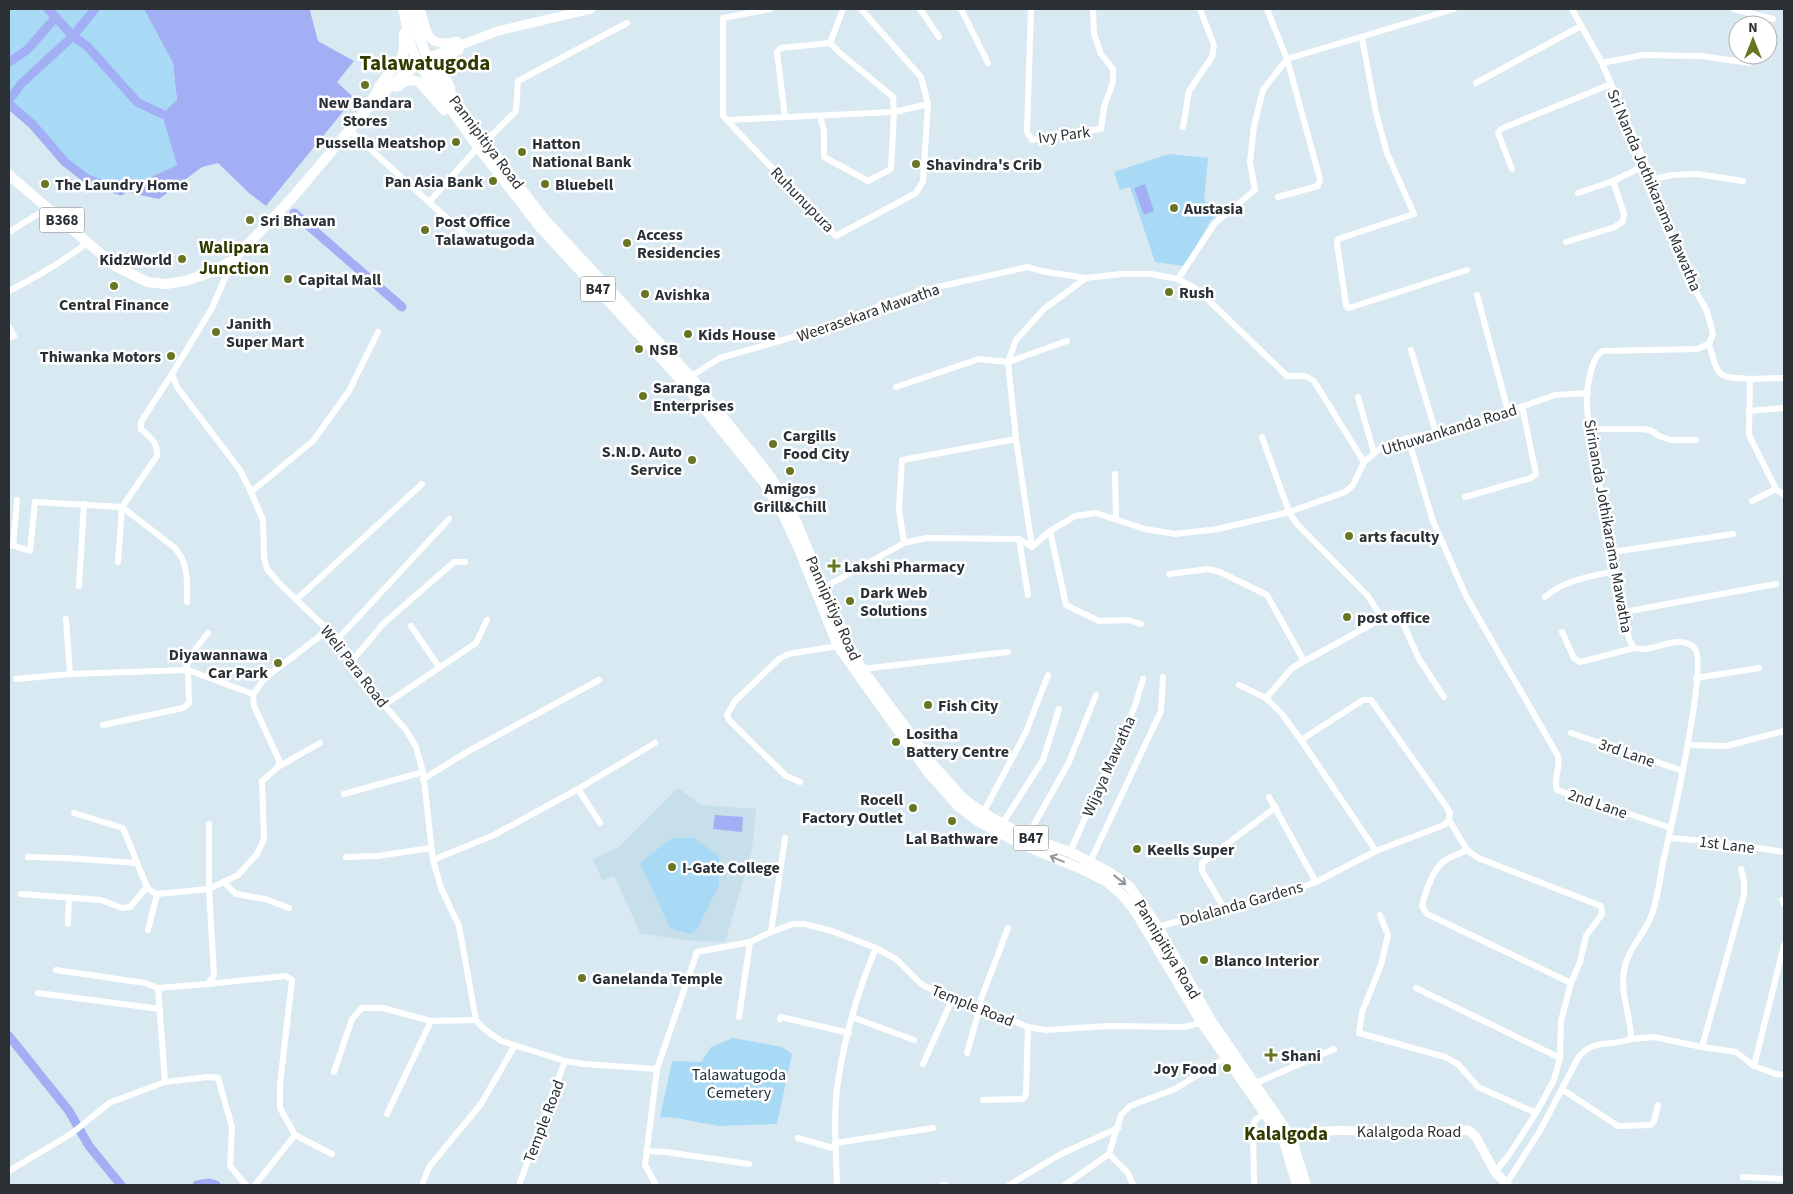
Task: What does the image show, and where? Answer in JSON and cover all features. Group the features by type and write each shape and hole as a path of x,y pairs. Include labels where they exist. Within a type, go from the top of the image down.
{"main road":[{"path":"365,112 380,86 403,55 407,9"},
{"name":"Pannipitiya Road","path":"407,9 412,49 456,102 482,144 539,226 686,379 770,476 792,512 844,636 862,669 934,766 964,799 983,813 1027,837 1070,852 1109,872 1129,886 1158,927 1206,1021"},
{"path":"420,9 428,34 435,42 447,44 591,9"},
{"path":"422,61 480,37"},
{"path":"456,102 442,67 442,62 480,37"},
{"name":"Pannipitiya Road","path":"422,61 460,122 482,144"},
{"name":"B368","path":"9,175 115,266 147,282 166,284 185,281 209,273 232,261 293,197 388,87 422,61"},
{"path":"365,112 402,83 414,79 423,86 445,111 460,122"},
{"name":"Pannipitiya Road","path":"686,379 763,481 782,512 799,549 838,646 927,771 958,806 979,822 1024,845 1106,881 1121,894 1134,909 1230,1055 1266,1114 1288,1139 1297,1185"},
{"name":"Pannipitiya Road","path":"1230,1055 1254,1084 1288,1139 1306,1185"},
{"name":"Kalalgoda Road","path":"1288,1139 1324,1131 1400,1133 1468,1130 1476,1137 1495,1172 1507,1184"}],"street":[{"path":"770,9 723,18 723,116 727,120 894,112 928,104"},
{"path":"830,43 843,9"},
{"name":"Ruhunupura","path":"727,120 836,236 916,193 923,181 928,104 922,77 862,9"},
{"path":"920,9 939,37"},
{"path":"962,9 988,63"},
{"name":"Ivy Park","path":"1030,9 1027,132 1032,140 1101,129 1104,107 1113,82 1113,69 1101,54 1094,34 1093,9"},
{"path":"1183,128 1188,91 1212,56 1214,45 1200,9"},
{"path":"1267,9 1287,59 1320,179 1318,186 1278,197"},
{"path":"1178,279 1215,223 1255,190 1250,162 1254,126 1263,90 1287,59 1454,9"},
{"name":"Sri Nanda Jothikarama Mawatha","path":"1572,9 1602,63 1646,165 1677,252 1710,319 1713,334 1709,344"},
{"path":"1733,9 1758,15"},
{"path":"429,202 482,144 516,111 518,81 627,23"},
{"path":"1476,83 1581,26"},
{"path":"1362,38 1376,113 1387,153 1414,214 1338,239 1346,305 1348,308 1352,307 1467,270"},
{"path":"785,117 777,52 781,48 830,43 893,97 891,169 868,181 824,157 824,131 820,116"},
{"path":"1602,63 1643,54 1701,56 1728,60"},
{"path":"1512,170 1498,133 1501,129 1611,84"},
{"path":"349,130 470,239"},
{"path":"1578,193 1613,181 1646,165"},
{"path":"1650,180 1672,175 1698,174 1743,180"},
{"path":"1566,242 1616,227 1623,221 1624,214 1613,181"},
{"path":"9,232 48,208"},
{"path":"9,291 34,279 87,243"},
{"path":"118,562 122,507 157,456 158,448 156,443 141,429 141,422 212,308 232,261"},
{"name":"Weerasekara Mawatha","path":"686,379 720,358 814,331 919,291 1028,267 1041,271 1086,278 1121,274 1151,274 1178,279 1198,290 1287,376 1305,376 1314,381 1364,462"},
{"path":"1032,547 1016,439 1008,362 1016,340 1044,309 1086,278"},
{"path":"1477,294 1508,411"},
{"path":"9,327 14,336 9,338"},
{"path":"251,492 313,440 349,390 378,332"},
{"path":"896,387 979,359 1008,362 1067,341"},
{"path":"1588,393 1595,358 1603,351 1697,349 1709,344 1718,372 1725,378 1784,378"},
{"path":"1411,350 1436,433"},
{"name":"Weli Para Road","path":"172,374 177,388 240,470 251,492 263,520 264,557 267,569 328,630 384,705 406,730 416,747 423,776 433,860 442,888 460,926 476,1020"},
{"path":"1750,379 1749,435 1776,489 1784,495"},
{"name":"Uthuwankanda Road","path":"1032,547 1050,531 1076,516 1096,514 1145,529 1175,534 1218,529 1289,512 1344,492 1353,486 1364,462 1383,446 1408,438 1469,425 1555,395 1588,393"},
{"name":"Sirinanda Jothikarama Mawatha","path":"1588,393 1587,407 1594,458 1629,640 1634,648 1643,650 1679,642 1688,643 1695,649 1697,655 1688,745 1652,914 1630,954 1624,971 1624,1002 1631,1024 1631,1038"},
{"path":"1358,396 1374,453"},
{"path":"1465,497 1531,478 1536,474 1522,406"},
{"path":"1749,411 1784,408"},
{"path":"1590,430 1640,429 1650,430 1659,436 1671,440 1696,440"},
{"path":"1262,437 1289,512 1297,524 1368,596 1382,618"},
{"name":"2nd Lane","path":"1408,438 1433,521 1466,596 1558,756 1560,762 1555,782 1558,790 1671,828"},
{"path":"904,543 899,510 902,460 1016,439"},
{"path":"1115,474 1116,519"},
{"path":"297,599 422,484"},
{"path":"1752,501 1776,489"},
{"path":"17,500 11,545 30,552 35,502 122,507 181,554 186,569 187,602"},
{"path":"79,586 84,504"},
{"path":"336,640 449,518"},
{"path":"1050,531 1066,605 1099,621 1128,620 1141,624"},
{"path":"1612,552 1733,534"},
{"path":"823,588 904,543 926,538 1019,539 1032,547"},
{"path":"1019,539 1028,595"},
{"path":"352,661 383,624 454,562 465,562"},
{"path":"1169,574 1209,569 1220,572 1267,595 1304,661"},
{"path":"1545,597 1559,586 1616,571"},
{"path":"1624,612 1776,584"},
{"path":"1266,698 1292,668 1392,613 1399,614 1419,659 1444,698"},
{"path":"66,619 70,674"},
{"path":"384,705 476,643 487,620"},
{"path":"411,626 439,667"},
{"path":"278,767 279,760 254,706 253,694 266,677 328,630"},
{"path":"1562,632 1574,658 1580,662 1634,648"},
{"path":"103,725 183,708 189,703 187,670 196,648 208,633"},
{"path":"800,782 786,776 729,720 727,715 735,701 784,656 838,646"},
{"path":"862,669 1008,652"},
{"path":"1696,678 1758,668"},
{"path":"16,678 187,670 253,694"},
{"path":"983,813 1026,732 1048,675"},
{"path":"1090,862 1161,711 1163,677"},
{"name":"Wijaya Mawatha","path":"1070,852 1135,706 1142,679"},
{"path":"344,794 423,776 599,680"},
{"path":"1239,685 1266,698 1282,714 1376,851"},
{"path":"1027,837 1069,762 1096,695"},
{"path":"1301,740 1363,700 1371,700 1446,806 1450,813 1449,820 1467,850 1478,858 1600,906 1602,914 1586,936 1580,962 1571,983 1561,1021 1560,1058 1554,1080 1536,1114 1509,1155 1495,1172"},
{"path":"1002,824 1043,760 1059,709"},
{"path":"1688,745 1726,746 1784,731"},
{"name":"3rd Lane","path":"1571,733 1683,771"},
{"path":"74,813 123,828 136,863 147,887 151,891 157,894 209,889 238,875 257,854 264,839 262,781 278,767 320,743"},
{"path":"433,860 494,835 578,789 655,743"},
{"path":"578,789 600,823"},
{"path":"1269,797 1316,882"},
{"path":"1224,908 1202,871 1202,863 1276,807"},
{"name":"Dolalanda Gardens","path":"1158,927 1224,908 1266,900 1316,882 1376,851 1444,825 1449,820"},
{"path":"208,984 214,975 209,889 209,824"},
{"path":"771,932 785,838"},
{"name":"1st Lane","path":"1668,838 1719,842 1784,852"},
{"path":"346,857 377,856 431,848"},
{"path":"1467,850 1447,858 1439,866 1426,889 1422,906 1427,914 1571,983"},
{"path":"28,857 136,863"},
{"path":"1702,1047 1744,894 1744,881 1741,869"},
{"path":"224,882 236,894 265,899 290,908"},
{"path":"21,894 70,896 101,900 122,908 130,907 147,887"},
{"path":"148,930 157,894"},
{"path":"68,924 70,896"},
{"path":"1380,915 1388,935 1381,965 1362,1012 1359,1032 1446,1057 1458,1064 1478,1087 1536,1114"},
{"name":"Temple Road","path":"657,1069 697,952 750,942 793,924 805,924 832,931 876,948 896,959 921,984 952,1000 979,1007 1028,1027 1046,1030 1109,1026 1184,1027 1206,1021"},
{"path":"966,1053 979,1007 1008,928"},
{"path":"739,1017 750,942"},
{"path":"1754,1066 1784,945"},
{"path":"837,1185 835,1146 838,1082 852,1017 876,948"},
{"path":"56,970 145,983 158,988 286,976 292,980 280,1084 280,1108 295,1135 332,1154"},
{"path":"158,988 165,1082"},
{"path":"1416,988 1560,1058"},
{"path":"38,993 160,1009"},
{"path":"922,1064 952,1000"},
{"path":"334,1072 352,1019 362,1008 383,1008 431,1021 476,1020 484,1029 500,1041 566,1061 657,1069 645,1165 656,1185"},
{"path":"780,1019 781,1017 849,1033"},
{"path":"852,1017 914,1040"},
{"path":"387,1114 431,1021"},
{"path":"983,1100 1023,1099 1026,1095 1028,1027"},
{"path":"1507,1184 1541,1129 1584,1049 1597,1044 1621,1043 1631,1038 1654,1037 1736,1052 1754,1066 1784,1075"},
{"path":"422,1185 429,1167 481,1104 516,1045"},
{"path":"1254,1084 1334,1049"},
{"path":"1065,1185 1109,1154 1121,1115 1130,1106 1175,1089 1230,1055"},
{"name":"Temple Road","path":"520,1182 566,1061"},
{"path":"9,1171 70,1134 109,1103 165,1082 208,1077 218,1078 232,1127 230,1166 246,1185"},
{"path":"1562,1090 1618,1126 1651,1125 1654,1121 1658,1105"},
{"path":"1254,1185 1253,1125 1256,1118 1266,1114"},
{"path":"798,1138 835,1146 934,1128"},
{"path":"1009,1185 1061,1154 1118,1128"},
{"path":"255,1185 295,1135"},
{"path":"647,1151 749,1164"},
{"path":"1109,1154 1128,1173 1133,1185"},
{"path":"1743,1177 1784,1179"}],"shaded area":[{"name":"I-Gate College","path":"678,788 701,805 756,809 752,850 725,942 696,941 641,934 614,876 602,880 593,859 619,847"}],"green space":[{"path":"9,9 144,9 173,63 177,100 163,114 177,165 121,191 87,179 65,162 33,125 9,104"},
{"name":"Austasia","path":"1169,154 1208,158 1204,200 1218,215 1211,220 1185,266 1155,262 1130,187 1120,190 1114,172"},
{"path":"672,838 694,838 719,856 719,885 696,931 690,934 670,928 640,863"},
{"name":"Talawatugoda Cemetery","path":"733,1038 782,1047 792,1054 777,1124 718,1126 660,1117 672,1061 701,1062 711,1047"}],"water":[{"path":"144,9 311,9 318,41 354,61 337,82 354,98 266,206 249,193 218,163 202,167 159,199 121,191 177,165 162,114 177,100 173,63"},
{"path":"1145,184 1154,211 1144,215 1134,188"},
{"path":"715,815 743,817 742,832 713,829"}],"waterway":[{"path":"48,9 73,36 88,47 137,102 162,114"},
{"path":"9,100 21,84 73,36 95,9"},
{"path":"9,62 27,50 56,17"},
{"path":"9,104 33,125 65,162 87,179 121,191"},
{"path":"294,213 402,307"},
{"path":"9,1036 69,1111 89,1146 121,1185"},
{"path":"197,1185 209,1183 216,1185"}],"place":[{"name":"New Bandara Stores","path":"365,85"},
{"name":"Pussella Meatshop","path":"456,142"},
{"name":"Hatton National Bank","path":"522,152"},
{"name":"Shavindra's Crib","path":"916,164"},
{"name":"Pan Asia Bank","path":"493,181"},
{"name":"The Laundry Home","path":"45,184"},
{"name":"Bluebell","path":"545,184"},
{"name":"Austasia","path":"1174,208"},
{"name":"Sri Bhavan","path":"250,220"},
{"name":"Post Office Talawatugoda","path":"425,230"},
{"name":"Access Residencies","path":"627,243"},
{"name":"KidzWorld","path":"182,259"},
{"name":"Capital Mall","path":"288,279"},
{"name":"Central Finance","path":"114,286"},
{"name":"Rush","path":"1169,292"},
{"name":"Avishka","path":"645,294"},
{"name":"Janith Super Mart","path":"216,332"},
{"name":"Kids House","path":"688,334"},
{"name":"NSB","path":"639,349"},
{"name":"Thiwanka Motors","path":"171,356"},
{"name":"Saranga Enterprises","path":"643,396"},
{"name":"Cargills Food City","path":"773,444"},
{"name":"S.N.D. Auto Service","path":"692,460"},
{"name":"Amigos Grill&Chill","path":"790,471"},
{"name":"arts faculty","path":"1349,536"},
{"name":"Lakshi Pharmacy","path":"834,566"},
{"name":"Dark Web Solutions","path":"850,601"},
{"name":"post office","path":"1347,617"},
{"name":"Diyawannawa Car Park","path":"278,663"},
{"name":"Fish City","path":"928,705"},
{"name":"Lositha Battery Centre","path":"896,742"},
{"name":"Rocell Factory Outlet","path":"913,808"},
{"name":"Lal Bathware","path":"952,821"},
{"name":"Keells Super","path":"1137,849"},
{"name":"I-Gate College","path":"672,867"},
{"name":"Blanco Interior","path":"1204,960"},
{"name":"Ganelanda Temple","path":"582,978"},
{"name":"Shani","path":"1271,1055"},
{"name":"Joy Food","path":"1227,1068"}],"district":[{"name":"Talawatugoda","path":"425,63"},
{"name":"Walipara Junction","path":"234,257"},
{"name":"Kalalgoda","path":"1286,1133"}]}
